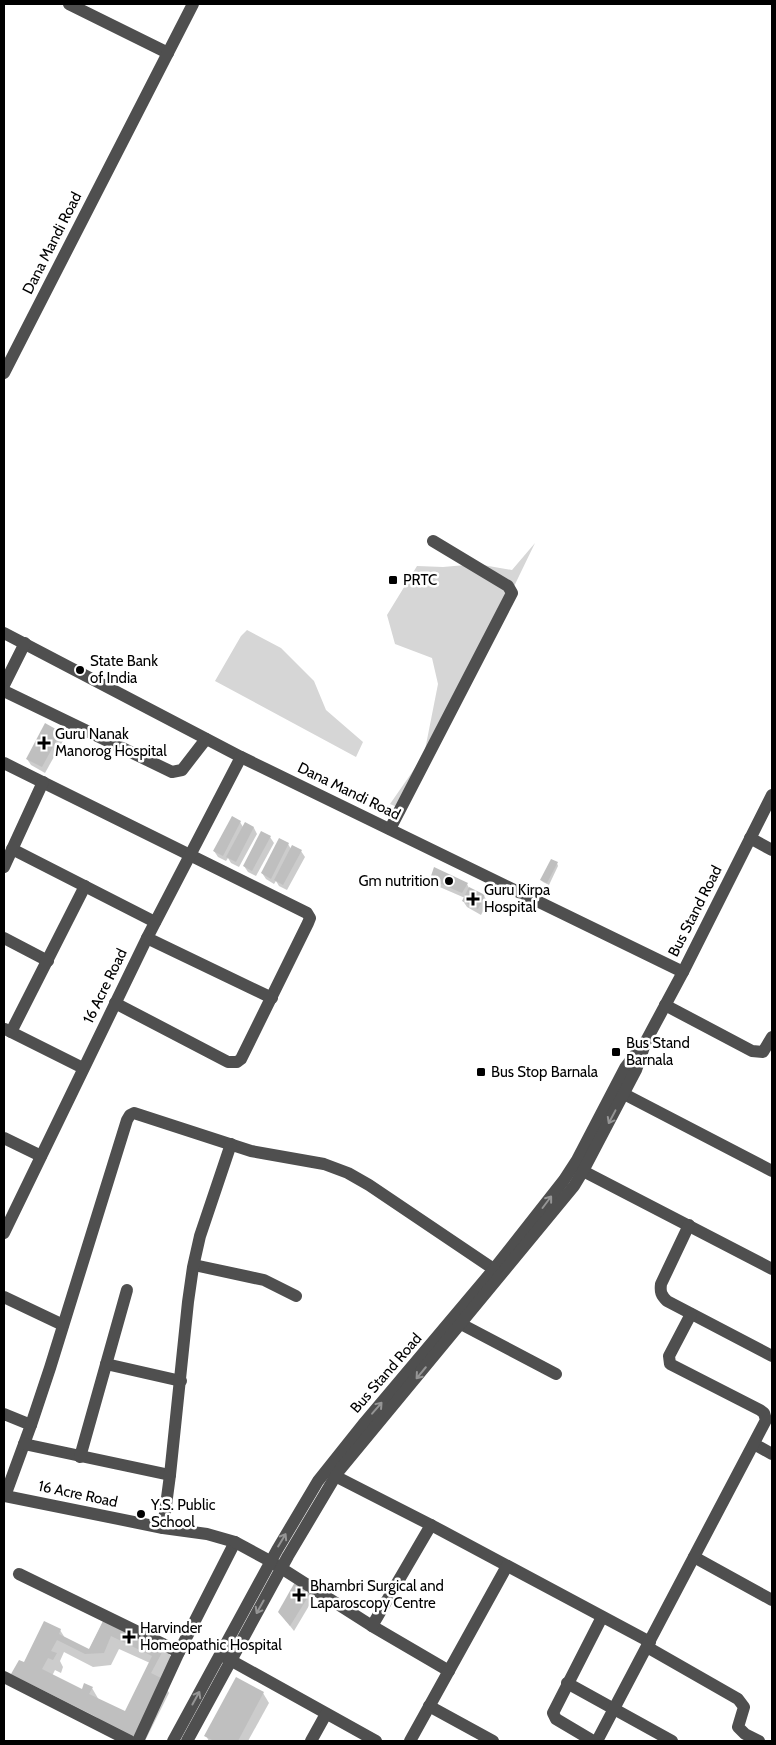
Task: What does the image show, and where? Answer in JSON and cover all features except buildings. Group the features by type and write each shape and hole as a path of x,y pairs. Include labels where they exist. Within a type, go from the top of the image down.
{"street":[{"path":"69,4 168,53"},
{"name":"Dana Mandi Road","path":"4,373 193,4"},
{"path":"390,829 512,593 508,586 434,541"},
{"name":"Dana Mandi Road","path":"4,632 241,757 683,972"},
{"path":"4,685 24,643"},
{"path":"4,691 172,772 182,770 206,739"},
{"name":"16 Acre Road","path":"4,1233 147,938 241,757"},
{"path":"4,763 191,854 307,913 310,918 272,998 241,1059 237,1062 232,1063 115,1003"},
{"path":"4,867 44,782"},
{"name":"Bus Stand Road","path":"276,1565 335,1476 461,1324 577,1160 625,1068 646,1041 666,1005 772,795"},
{"path":"750,838 772,850"},
{"path":"12,849 155,922"},
{"path":"83,1068 7,1031 48,961 85,886"},
{"path":"4,938 48,961"},
{"path":"147,938 272,998"},
{"path":"666,1005 757,1053 763,1052 772,1037"},
{"name":"Bus Stand Road","path":"187,1741 226,1657 276,1565 318,1481 332,1461 574,1186 636,1070 646,1041"},
{"path":"624,1094 772,1171"},
{"name":"16 Acre Road","path":"231,1144 138,1113 134,1112 130,1115 31,1425 4,1497 163,1528 206,1534 235,1542 449,1671"},
{"path":"4,1138 41,1156"},
{"path":"163,1528 188,1302 194,1265 200,1236 231,1144 251,1151 324,1164 348,1173 369,1185 498,1272"},
{"path":"583,1171 772,1269"},
{"path":"689,1225 660,1284 662,1296 667,1301 772,1356"},
{"path":"194,1265 264,1280 296,1296"},
{"path":"80,1457 127,1290"},
{"path":"4,1296 63,1325"},
{"path":"602,1617 554,1709 553,1716 595,1741 614,1709 766,1420 764,1413 670,1364 669,1356 691,1314"},
{"path":"461,1324 556,1374"},
{"path":"106,1364 180,1381"},
{"path":"4,1414 31,1425"},
{"path":"24,1444 170,1475"},
{"path":"754,1444 772,1454"},
{"path":"335,1476 431,1525 602,1617 738,1699 744,1707 738,1727 745,1734 759,1741"},
{"path":"372,1626 431,1525"},
{"path":"138,1741 179,1652 235,1542"},
{"path":"694,1557 772,1600"},
{"path":"410,1741 506,1566"},
{"path":"18,1574 179,1652"},
{"path":"226,1657 376,1741"},
{"name":"Bus Stand Road","path":"173,1741 226,1657"},
{"path":"4,1677 130,1741"},
{"path":"567,1683 614,1709 658,1738 672,1741"},
{"path":"429,1706 493,1741"},
{"path":"311,1741 326,1714"}],"shaded area":[{"path":"535,543 452,714 402,809 390,804 424,755 438,684 432,658 395,644 387,615 417,566 443,567 477,564 512,570"},
{"path":"247,630 281,648 314,681 326,710 363,742 356,757 215,681 241,636"}],"place":[{"name":"PRTC","path":"393,580"},
{"name":"State Bank of India","path":"80,670"},
{"name":"Guru Nanak Manorog Hospital","path":"44,743"},
{"name":"Gm nutrition","path":"449,881"},
{"name":"Guru Kirpa Hospital","path":"473,899"},
{"name":"Bus Stand Barnala","path":"616,1052"},
{"name":"Bus Stop Barnala","path":"481,1072"},
{"name":"Y.S. Public School","path":"141,1514"},
{"name":"Bhambri Surgical and Laparoscopy Centre","path":"299,1595"},
{"name":"Harvinder Homeopathic Hospital","path":"129,1637"}]}
